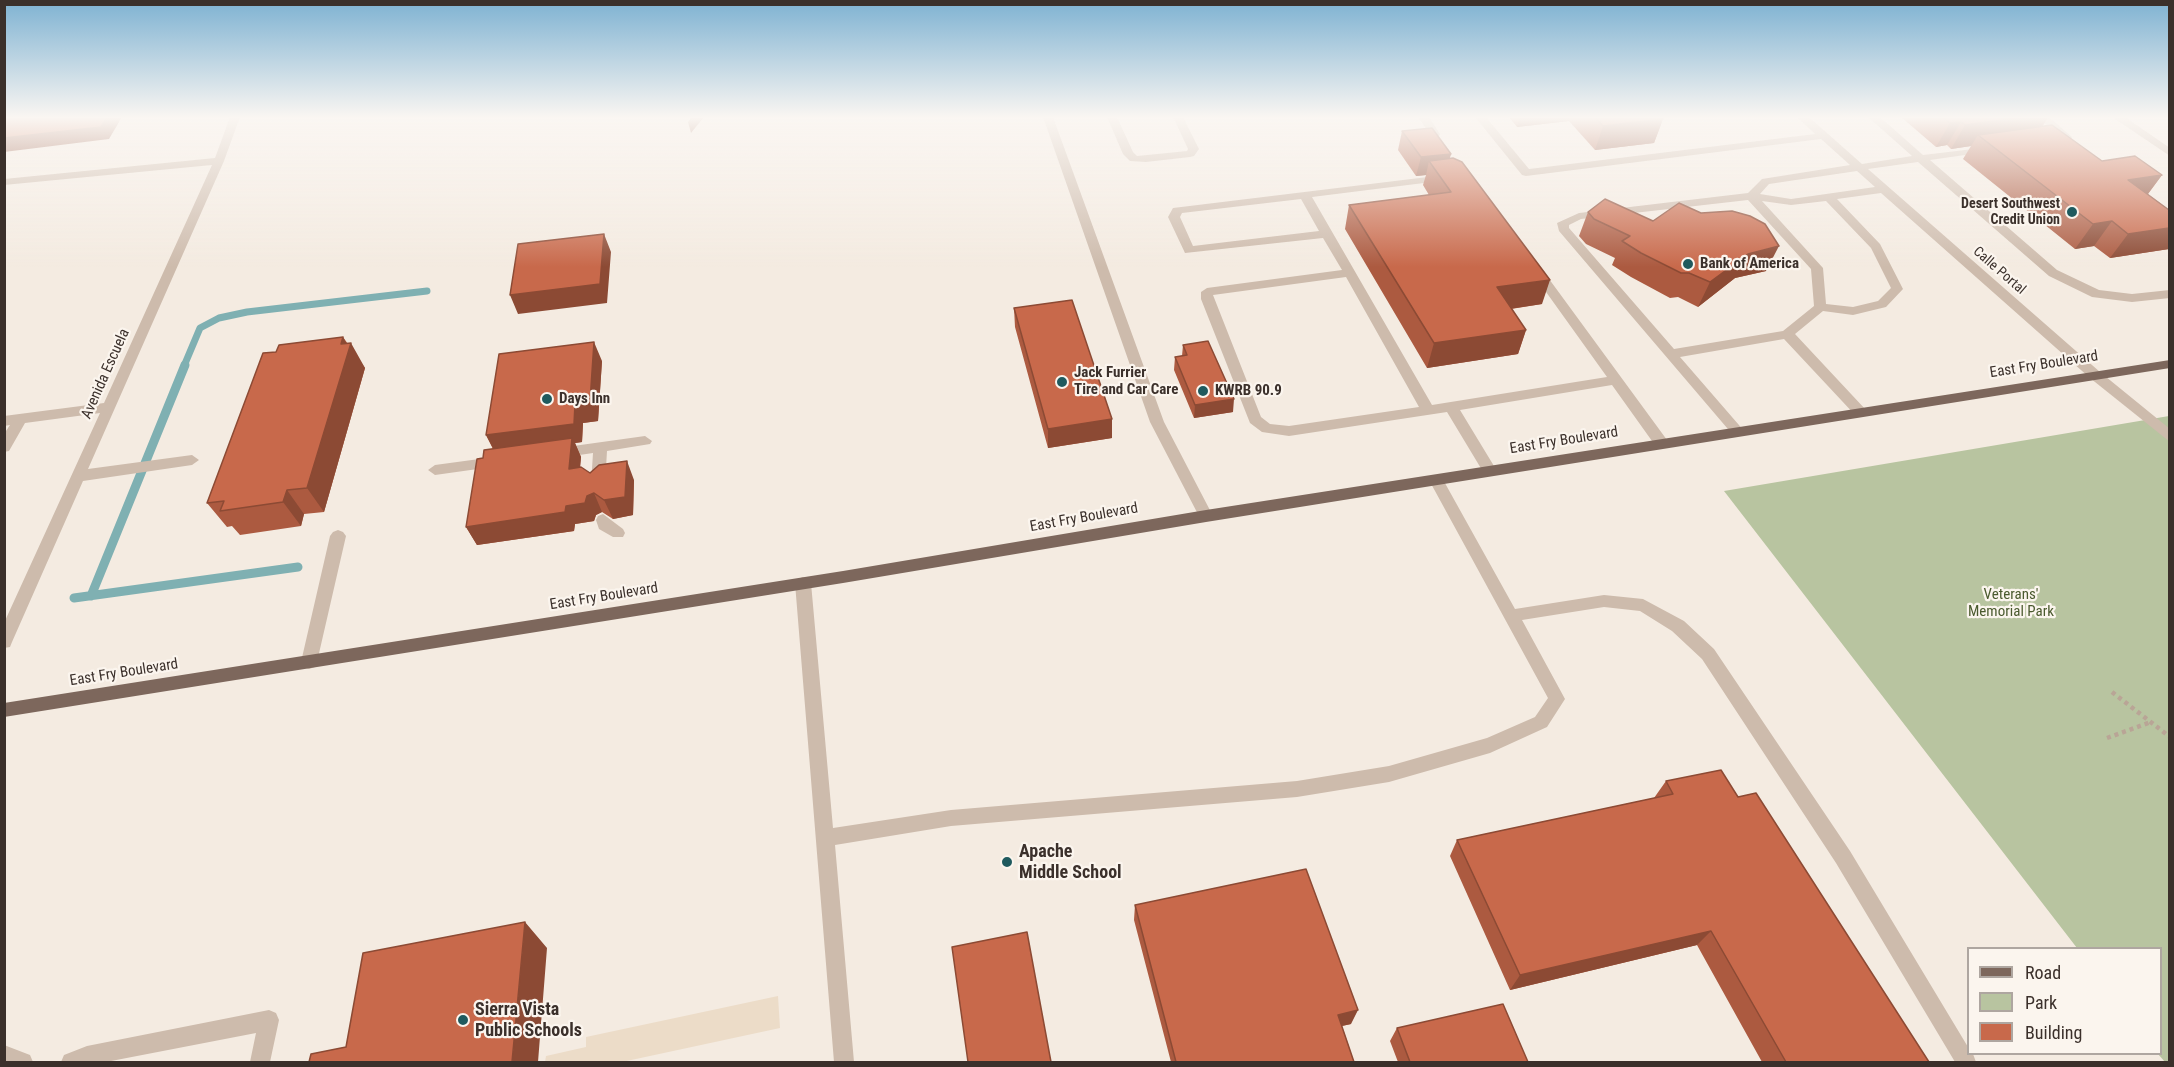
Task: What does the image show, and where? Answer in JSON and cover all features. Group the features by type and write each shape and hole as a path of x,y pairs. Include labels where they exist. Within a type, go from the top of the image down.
{"main road":[{"name":"East Fry Boulevard","path":"4,710 803,584 1206,516 2169,364"}],"street":[{"path":"4,182 153,167"},
{"name":"Avenida Escuela","path":"4,642 216,167"},
{"path":"1066,167 1156,422 1206,516"},
{"path":"1521,167 1526,173 1576,167"},
{"path":"1751,196 1766,181 1866,167"},
{"path":"1933,167 2053,273 2096,294 2133,298 2169,294"},
{"name":"Calle Portal","path":"1858,168 2169,437"},
{"path":"1326,234 1189,250 1174,217 1177,210 1448,177 1458,180"},
{"path":"1738,432 1563,229 1563,223 1579,216 1751,196 1791,202 1884,189"},
{"path":"1304,194 1428,410"},
{"path":"1751,196 1817,268 1820,307"},
{"path":"1671,354 1787,334 1820,307 1853,311 1882,304 1897,289 1876,247 1829,197"},
{"path":"1532,264 1662,444"},
{"path":"1350,273 1207,292 1207,299 1255,420 1268,429 1288,431 1616,380"},
{"path":"1787,334 1861,412"},
{"path":"4,421 110,407"},
{"path":"1451,407 1490,471"},
{"path":"4,447 20,419"},
{"path":"541,455 645,441"},
{"path":"598,485 600,447"},
{"path":"79,476 192,460"},
{"path":"435,470 506,460"},
{"path":"825,838 951,818 1297,789 1389,774 1490,745 1541,722 1557,699 1436,480"},
{"path":"603,520 604,525 618,533"},
{"path":"309,662 338,536"},
{"path":"803,584 844,1062"},
{"path":"1510,616 1604,601 1643,605 1678,626 1708,654 1843,856 1966,1062"},
{"path":"71,1062 87,1056 269,1020 260,1062"},
{"path":"4,1054 23,1062"}],"path":[{"path":"2112,692 2169,737"},
{"path":"2107,738 2151,721"}],"green space":[{"name":"Veterans' Memorial Park","path":"2169,416 2169,1062 2165,1062 2159,1055 2162,1055 2162,947 2076,947 1724,491"}],"shaded area":[{"path":"778,996 780,1028 622,1062 545,1062 546,1056 586,1047 586,1037"}],"building":[{"path":"1433,167 1466,167 1550,280 1497,287 1526,330 1434,343 1349,205 1451,192"},
{"path":"2019,167 2150,167 2162,175 2128,180 2169,210 2169,228 2128,234 2112,221 2093,224"},
{"path":"1605,199 1653,221 1679,203 1701,213 1732,211 1750,216 1765,224 1779,246 1748,254 1710,282 1689,273 1681,273 1641,253 1622,241 1630,236 1594,219 1588,212"},
{"path":"604,234 600,284 510,295 518,244"},
{"name":"Jack Furrier Tire and Car Care","path":"1072,300 1112,419 1048,429 1014,308"},
{"path":"343,337 341,344 351,343 307,488 287,490 283,502 220,511 224,501 207,503 263,353 276,352 279,345"},
{"name":"KWRB 90.9","path":"1208,341 1234,399 1195,405 1175,357 1187,355 1183,345"},
{"path":"594,342 590,402 575,404 574,424 486,435 499,354"},
{"path":"572,438 569,469 581,467 590,473 599,465 627,461 625,497 604,500 594,493 587,496 585,503 566,506 565,512 466,527 477,459 483,458 484,450"},
{"path":"1721,770 1738,797 1756,793 1929,1062 1786,1062 1711,931 1520,975 1457,840 1673,794 1666,781"},
{"path":"1306,869 1358,1010 1338,1015 1354,1062 1176,1062 1135,905"},
{"name":"Sierra Vista Public Schools","path":"525,922 512,1062 309,1062 311,1054 346,1047 363,953"},
{"path":"1027,932 1051,1062 968,1062 952,947"},
{"path":"1503,1004 1528,1062 1410,1062 1397,1028"}],"waterway":[{"path":"184,366 200,328 219,318 247,312 427,291"},
{"path":"91,596 185,365"},
{"path":"91,596 298,567"},
{"path":"74,598 91,596"}],"place":[{"name":"Desert Southwest Credit Union","path":"2072,212"},
{"name":"Bank of America","path":"1688,264"},
{"name":"Jack Furrier Tire and Car Care","path":"1062,382"},
{"name":"KWRB 90.9","path":"1203,391"},
{"name":"Days Inn","path":"547,399"},
{"name":"Apache Middle School","path":"1007,862"},
{"name":"Sierra Vista Public Schools","path":"463,1020"}]}
